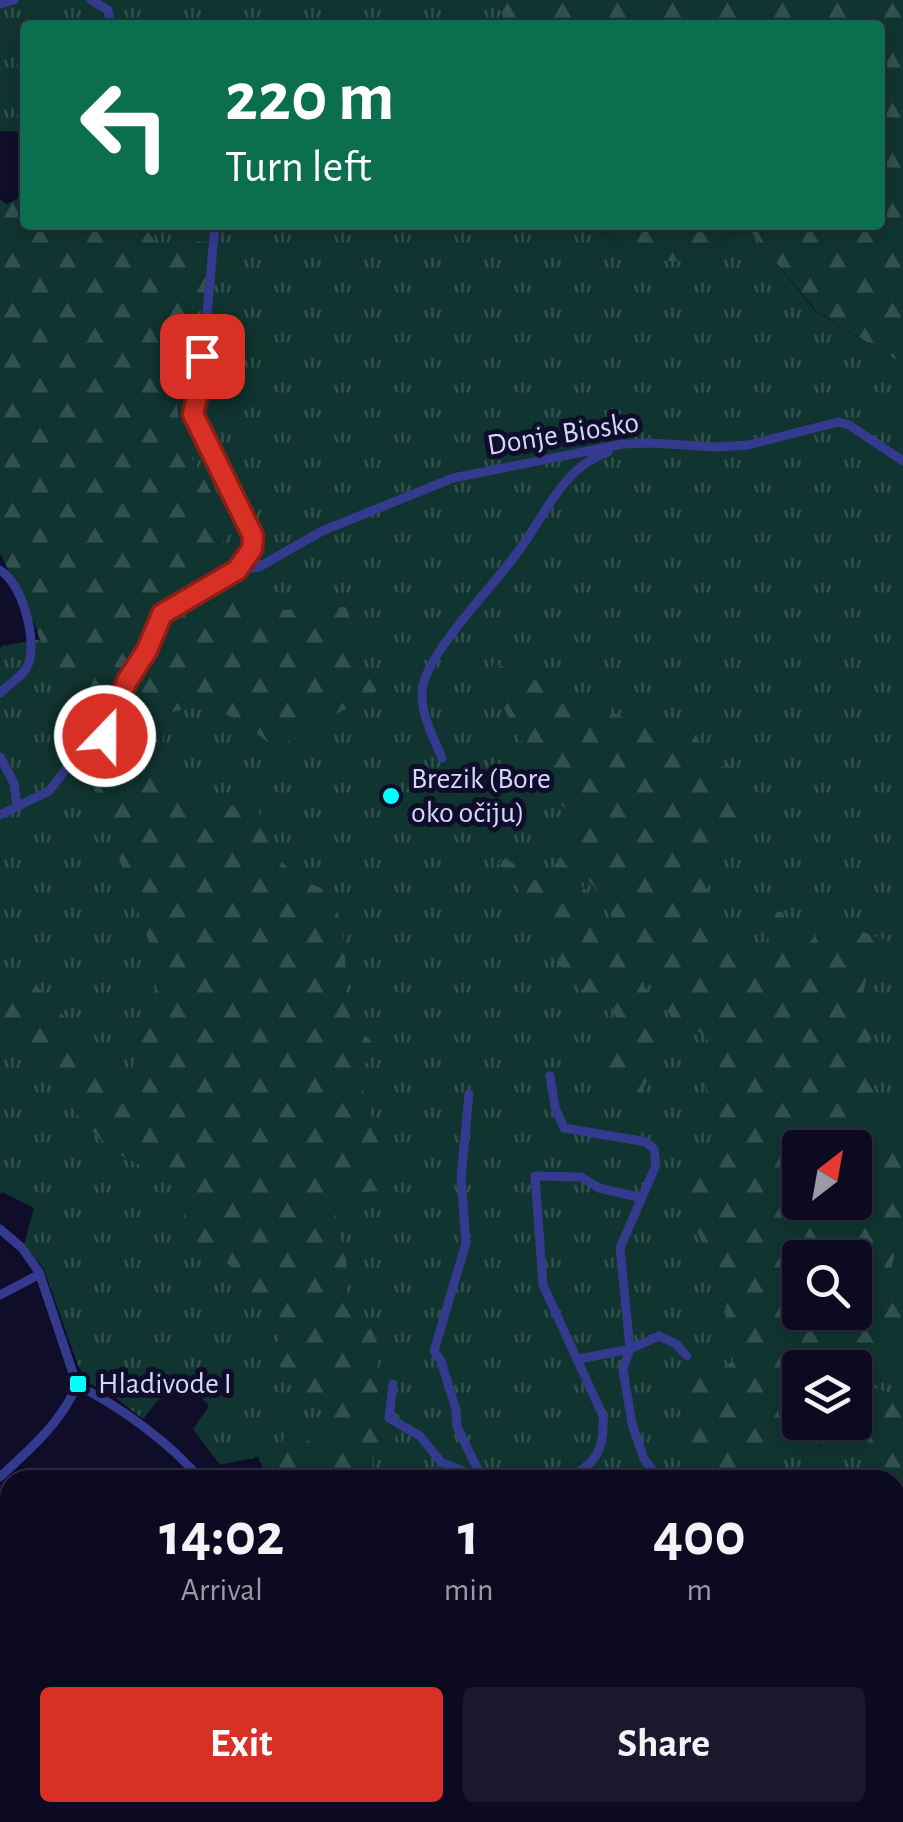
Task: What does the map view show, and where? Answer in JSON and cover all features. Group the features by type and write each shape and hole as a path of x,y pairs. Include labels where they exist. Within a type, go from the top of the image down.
{"street":[{"path":"0,4 14,0"},
{"path":"91,0 108,10 110,20"},
{"path":"215,230 201,381 193,414 253,536 252,549 237,570"},
{"name":"Donje Biosko","path":"0,815 49,791 73,760 100,743 162,614 237,570 259,567 337,524 453,478 624,444 748,445 838,422 849,425 903,461"},
{"path":"442,758 424,710 423,686 431,667 566,482 586,462 624,444"},
{"path":"0,570 11,581 30,624 30,652 22,673 0,693"},
{"path":"0,758 14,783 17,807"},
{"path":"550,1076 555,1107 564,1128 651,1144 656,1165 620,1248 630,1349 623,1369 632,1424 644,1459 652,1470"},
{"path":"468,1094 461,1178 466,1243 434,1351 441,1361 456,1410 457,1427 477,1470"},
{"path":"584,1470 604,1435 603,1416 543,1284 536,1176 581,1177 600,1188 642,1198"},
{"path":"0,1229 22,1248 40,1274 77,1385 69,1404 8,1470"},
{"path":"0,1295 40,1274"},
{"path":"579,1360 630,1349 659,1336 676,1344 687,1356"},
{"path":"393,1384 389,1418 420,1436 441,1462 460,1470"},
{"path":"77,1385 120,1410 190,1470"}],"green space":[{"path":"0,0 500,0 503,20 20,20 20,132 0,131"},
{"path":"500,0 903,0 903,364 816,311 749,230 885,230 885,20 503,20"},
{"path":"20,197 20,230 147,230 162,251 195,241 212,243 204,306 170,342 181,439 232,529 209,561 261,611 347,607 358,660 377,691 276,748 228,715 202,708 171,712 163,740 171,776 199,808 256,804 273,847 288,868 328,890 345,945 346,1002 351,1021 378,1048 357,1073 378,1134 383,1185 378,1191 345,1198 336,1217 346,1257 348,1297 378,1346 380,1395 400,1416 395,1440 386,1441 373,1452 372,1470 270,1470 268,1465 287,1431 296,1428 322,1454 334,1456 334,1422 274,1361 279,1332 241,1277 215,1251 190,1238 184,1230 183,1187 108,1146 78,1116 0,1015 0,970 35,984 127,1087 160,972 34,623 0,553 0,199 6,204"},
{"path":"113,230 602,230 637,261 685,261 742,230 749,230 815,311 903,364 903,1470 264,1470 258,1457 220,1465 193,1429 209,1406 179,1374 143,1419 108,1392 87,1382 44,1269 24,1245 34,1208 2,1192 0,1195 2,646 69,634"},
{"path":"602,230 742,230 685,261 637,261"},
{"path":"494,663 649,728 663,731 687,724 718,767 732,766 744,782 755,821 722,856 708,885 706,900 718,930 734,944 765,962 771,959 766,920 774,911 782,912 795,939 807,945 830,920 891,942 882,965 866,979 863,995 876,1015 868,1066 878,1095 867,1116 903,1138 903,1222 890,1273 903,1309 903,1343 862,1350 782,1350 782,1401 778,1412 782,1440 790,1440 789,1447 785,1452 748,1460 746,1470 696,1470 680,1464 679,1451 692,1441 678,1405 682,1385 708,1377 732,1362 737,1341 714,1276 720,1256 700,1238 694,1223 690,1187 718,1133 720,1121 704,1085 706,1035 685,1026 678,1029 605,900 565,851 579,821 553,797 486,676"},
{"path":"560,857 600,909 671,1033 636,1096 626,1081 607,1079 599,1057 621,1046 623,1037 609,1000 594,1006 556,962 526,897 498,863 506,858 541,884"},
{"path":"872,1387 893,1394 903,1391 903,1470 860,1470 868,1440 872,1440"}],"place":[{"name":"Brezik (Bore oko očiju)","path":"391,796"},
{"name":"Hladivode I","path":"78,1384"}],"route":[{"path":"105,736 127,681 147,650 162,614 237,570 252,549 253,536 193,414 202,356"}]}
